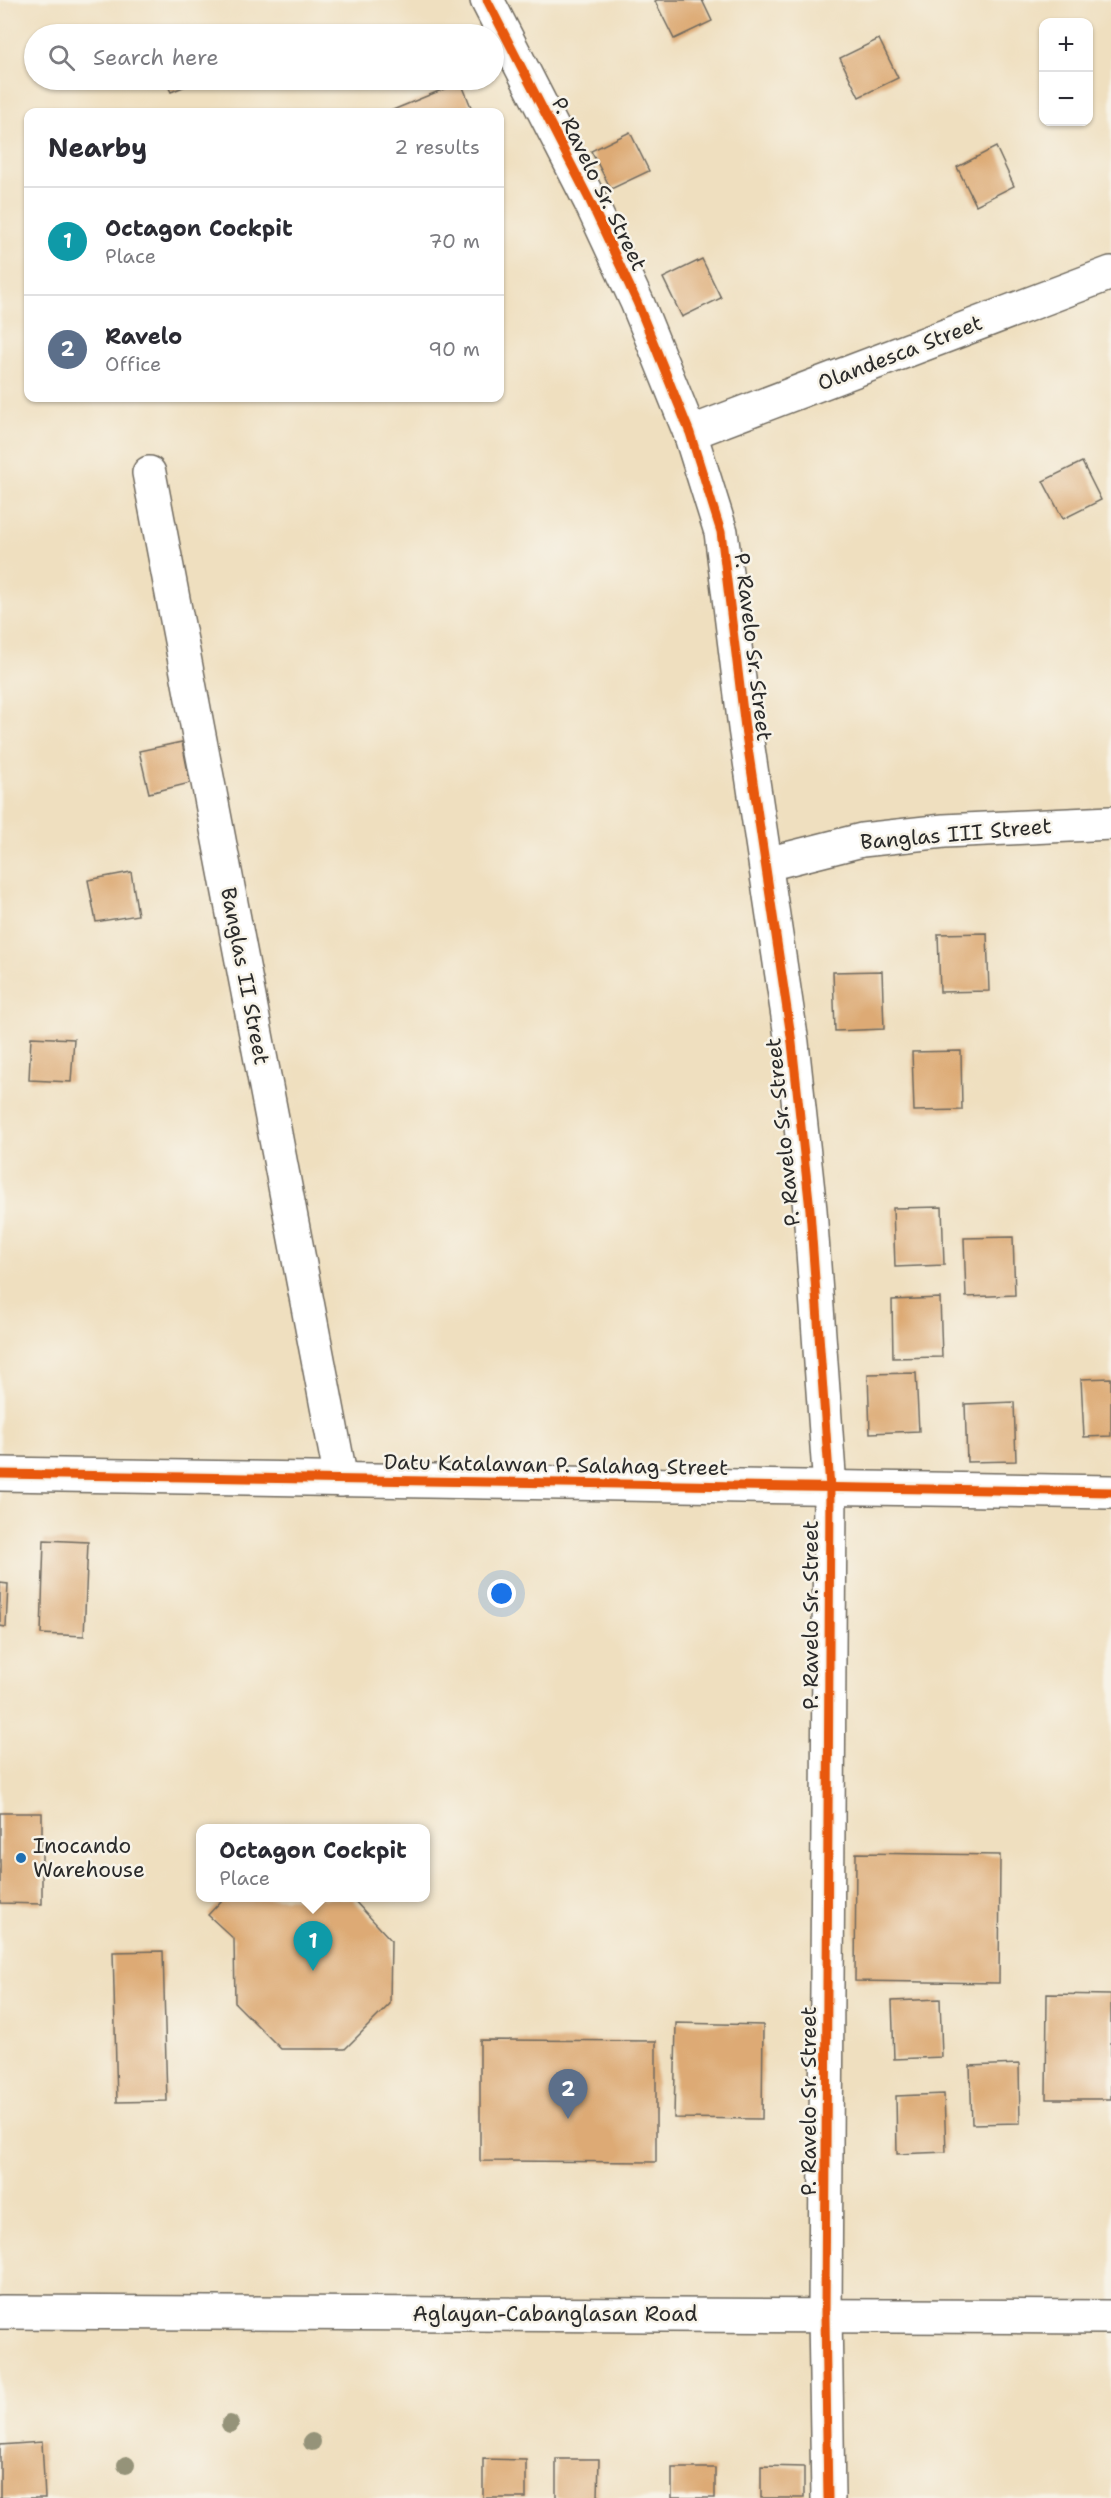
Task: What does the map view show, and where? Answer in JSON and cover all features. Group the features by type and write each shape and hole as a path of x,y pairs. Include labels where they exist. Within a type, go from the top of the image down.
{"street":[{"name":"P. Ravelo Sr. Street","path":"487,0 499,24"},
{"name":"P. Ravelo Sr. Street","path":"504,33 590,201 637,302 690,433 721,532 745,728 792,1043 810,1210 830,1488 825,2315 828,2498"},
{"name":"Olandesca Street","path":"690,433 1111,273"},
{"name":"Banglas II Street","path":"149,473 341,1480"},
{"name":"Banglas III Street","path":"767,864 862,840 944,831 1111,823"},
{"name":"Datu Katalawan P. Salahag Street","path":"0,1474 1111,1492"},
{"name":"Aglayan-Cabanglasan Road","path":"0,2312 1111,2317"}],"building":[{"path":"702,0 712,21 674,39 655,1"},
{"path":"879,39 898,78 859,97 840,58"},
{"path":"442,90 464,90 471,108 398,108"},
{"path":"630,132 649,171 611,189 591,151"},
{"path":"996,147 1014,186 976,205 957,167"},
{"path":"702,259 721,298 682,317 663,278"},
{"path":"1082,462 1101,500 1063,519 1043,481"},
{"path":"182,742 190,783 149,793 139,751"},
{"path":"131,872 138,915 96,922 88,880"},
{"path":"987,933 989,991 940,992 938,934"},
{"path":"882,971 884,1029 835,1031 833,972"},
{"path":"31,1037 74,1039 71,1082 29,1080"},
{"path":"961,1051 962,1110 914,1111 912,1052"},
{"path":"942,1207 944,1265 895,1267 893,1208"},
{"path":"1013,1237 1015,1295 966,1297 964,1238"},
{"path":"940,1298 942,1357 893,1358 892,1300"},
{"path":"916,1373 919,1431 870,1433 868,1374"},
{"path":"1111,1378 1111,1436 1084,1437 1081,1379"},
{"path":"1014,1402 1016,1461 967,1462 965,1404"},
{"path":"44,1540 88,1542 84,1636 41,1634"},
{"path":"0,1583 8,1584 6,1627 0,1626"},
{"name":"Inocando Warehouse","path":"0,1813 42,1813 42,1904 0,1903"},
{"path":"856,1853 1000,1855 999,1983 855,1981"},
{"path":"220,1902 356,1902 391,1940 390,2004 345,2049 281,2049 235,2003 234,1939 208,1915"},
{"path":"163,1951 167,2101 117,2102 113,1952"},
{"path":"1047,1994 1111,1995 1111,2099 1046,2099"},
{"path":"940,1999 942,2057 894,2059 892,2001"},
{"path":"676,2023 763,2025 762,2119 674,2118"},
{"path":"480,2040 656,2041 656,2162 480,2161"},
{"path":"1019,2064 1020,2123 972,2124 970,2066"},
{"path":"944,2094 946,2152 897,2154 896,2096"},
{"path":"42,2442 45,2498 0,2498 0,2445"},
{"path":"483,2459 526,2460 526,2498 483,2498"},
{"path":"556,2459 599,2459 598,2498 556,2498"},
{"path":"761,2466 804,2467 804,2498 761,2498"},
{"path":"672,2468 715,2468 715,2498 672,2498"}],"cycle path":[{"path":"487,0 499,24"},
{"path":"504,33 590,201 637,302 690,433 721,532 745,728 792,1043 810,1210 830,1488 825,2315 828,2498"},
{"path":"0,1474 1111,1492"}],"place":[{"name":"Inocando Warehouse","path":"21,1858"},
{"name":"Octagon Cockpit","path":"313,1971"},
{"name":"Ravelo","path":"568,2119"}]}
